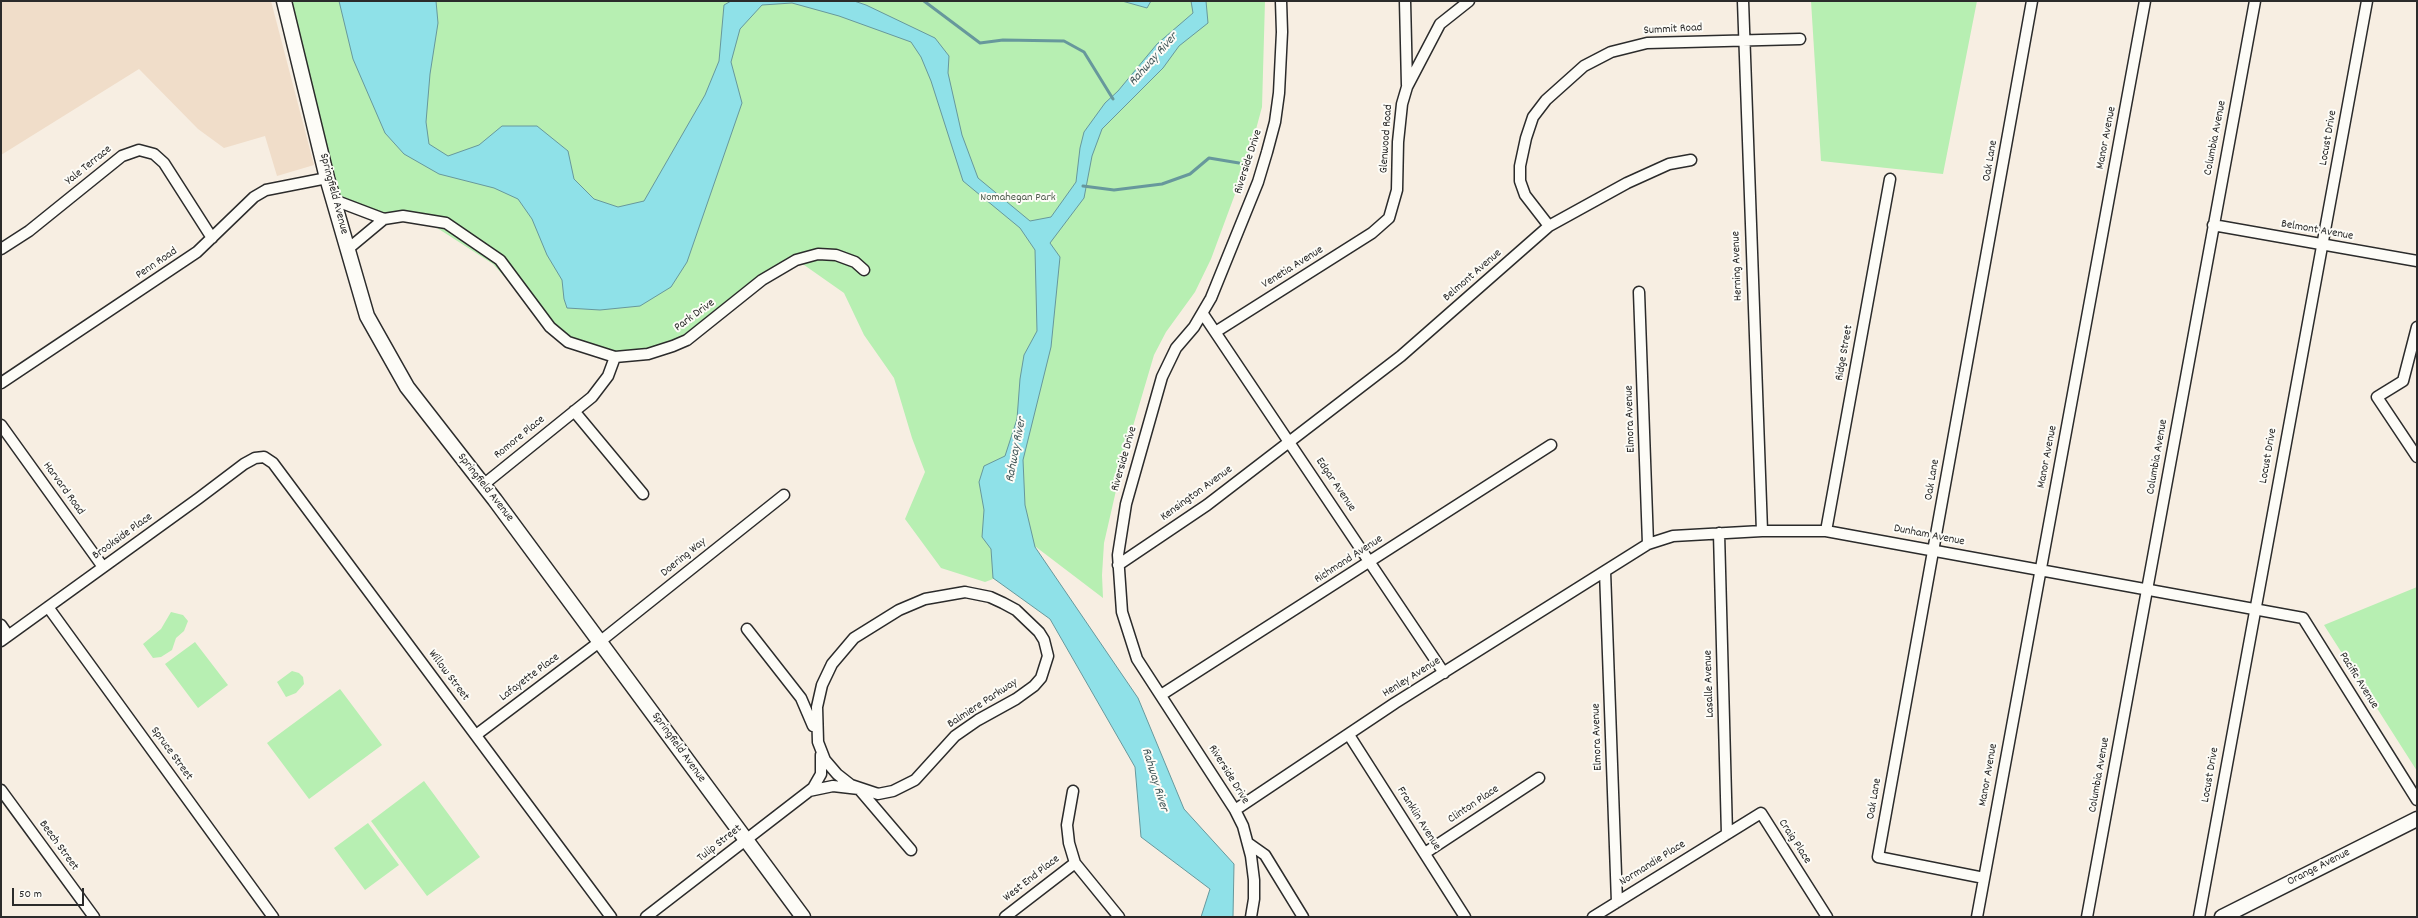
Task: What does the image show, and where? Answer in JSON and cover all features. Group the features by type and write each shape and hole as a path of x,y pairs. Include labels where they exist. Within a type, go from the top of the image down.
{"street":[{"name":"Springfield Avenue","path":"284,1 327,178 367,316 407,387 483,485 804,917"},
{"name":"Riverside Drive","path":"1251,917 1254,889 1248,843 1235,810 1137,659 1122,612 1118,565 1118,541 1126,504 1162,377 1176,348 1203,314 1258,182 1275,122 1282,61 1281,1"},
{"path":"1405,1 1407,87"},
{"name":"Glenwood Road","path":"1382,226 1388,218 1397,190 1398,142 1402,104 1407,87 1440,24 1469,1"},
{"name":"Herning Avenue","path":"1743,1 1762,531"},
{"name":"Oak Lane","path":"1984,878 1878,857 2032,1"},
{"name":"Manor Avenue","path":"1978,917 2145,1"},
{"name":"Columbia Avenue","path":"2087,917 2255,1"},
{"name":"Locust Drive","path":"2198,917 2367,1"},
{"name":"Summit Road","path":"1549,226 1525,195 1520,181 1520,166 1526,138 1533,117 1562,83 1584,66 1631,46 1646,43 1800,39"},
{"name":"Yale Terrace","path":"1,249 35,226 122,156 139,150 154,154 164,163 212,238"},
{"name":"Belmont Avenue","path":"1290,441 1401,356 1549,226 1627,183 1669,164 1691,160"},
{"name":"Penn Road","path":"1,383 197,252 254,196 266,190 327,178"},
{"name":"Ridge Street","path":"1826,531 1890,179"},
{"name":"Park Drive","path":"334,200 384,219 403,216 446,223 500,260 550,327 568,342 615,357 648,354 686,340 762,280 796,260 818,254 836,255 855,262 864,270"},
{"path":"348,249 384,219"},
{"name":"Belmont Avenue","path":"2213,225 2417,261"},
{"name":"Venetia Avenue","path":"1216,331 1382,226"},
{"name":"Elmora Avenue","path":"1639,292 1648,544"},
{"name":"Edgar Avenue","path":"1203,314 1216,331 1444,672"},
{"path":"2417,327 2404,381 2378,397 2417,457"},
{"name":"Romore Place","path":"483,485 574,411 600,386 608,376 615,357"},
{"path":"574,411 643,494"},
{"name":"Harvard Road","path":"1,426 104,567"},
{"name":"Kensington Avenue","path":"1118,565 1207,505 1290,441"},
{"name":"Richmond Avenue","path":"1161,695 1551,445"},
{"name":"Willow Street","path":"260,458 264,457 273,463 611,917"},
{"name":"Brookside Place","path":"5,638 244,464 260,458"},
{"name":"Doering Way","path":"600,642 784,495"},
{"name":"Dunham Avenue","path":"1605,572 1648,544 1673,536 1762,531 1826,531 2255,609"},
{"name":"Lasalle Avenue","path":"1719,533 1727,834"},
{"name":"Elmora Avenue","path":"1605,572 1617,902"},
{"name":"Henley Avenue","path":"1235,810 1444,672 1605,572"},
{"name":"Balmiere Parkway","path":"821,753 817,730 817,707 822,685 832,664 854,638 899,610 940,595 965,592 990,597 1016,610 1039,632 1044,640 1048,656 1045,669 1034,686 955,736 915,780 893,791 878,794 859,789"},
{"name":"Spruce Street","path":"48,607 273,917"},
{"name":"Pacific Avenue","path":"2255,609 2303,618 2417,800"},
{"path":"1,625 5,638"},
{"path":"748,629 801,698 810,714 821,753 820,774 809,791"},
{"name":"Lafayette Place","path":"476,735 600,642"},
{"name":"Franklin Avenue","path":"1349,735 1465,917"},
{"path":"821,753 837,774 859,789 911,850"},
{"name":"Clinton Place","path":"1425,853 1539,778"},
{"path":"809,791 833,786 859,789"},
{"name":"Beech Street","path":"1,790 94,917"},
{"name":"Tulip Street","path":"646,917 809,791"},
{"path":"1073,791 1067,825 1069,843 1075,862 1119,917"},
{"name":"Craig Place","path":"1727,834 1761,813 1827,917"},
{"name":"Orange Avenue","path":"2227,916 2417,819"},
{"name":"Normandie Place","path":"1593,917 1727,834"},
{"path":"1248,843 1265,855 1303,917"},
{"name":"West End Place","path":"1005,917 1075,862"}],"shaded area":[{"path":"1,1 271,1 314,165 277,176 265,136 224,148 198,129 139,69 1,155"}],"green space":[{"name":"Nomahegan Park","path":"285,1 1265,1 1262,107 1248,159 1211,259 1195,292 1166,332 1154,355 1123,460 1104,543 1102,575 1103,598 1036,547 993,579 985,582 941,568 905,519 925,472 912,438 894,378 864,335 844,293 797,260 687,340 635,357 568,342 540,316 493,264 431,224 384,219 334,200"},
{"path":"1811,1 1977,1 1943,174 1821,161"},
{"path":"2417,587 2417,771 2324,625"},
{"path":"171,612 183,615 188,621 184,631 176,638 172,650 161,657 153,658 143,644 161,629"},
{"path":"195,642 228,685 198,708 165,664"},
{"path":"292,671 299,673 303,677 304,684 296,693 286,697 277,682"},
{"path":"340,689 382,745 309,799 267,743"},
{"path":"424,781 480,857 427,896 371,821"},
{"path":"368,823 399,865 365,890 334,848"}],"water":[{"name":"Rahway River","path":"339,1 436,1 438,23 430,74 426,122 429,144 448,156 479,145 502,126 537,126 568,151 574,179 594,199 618,207 644,201 705,95 719,61 724,5 731,1 854,1 866,5 935,38 949,56 948,73 962,135 978,178 1030,221 1051,217 1076,182 1080,148 1084,132 1105,103 1118,91 1157,44 1193,13 1191,1 1206,1 1208,23 1179,46 1163,68 1102,129 1092,156 1084,198 1050,243 1060,257 1051,347 1023,460 1025,505 1035,547 1138,698 1184,809 1234,864 1233,917 1201,917 1210,889 1141,837 1135,767 1050,619 993,578 991,549 982,537 984,510 979,482 984,466 1005,456 1017,419 1020,379 1024,355 1037,331 1035,250 1020,228 963,181 931,81 921,57 911,42 839,16 792,3 762,5 740,29 731,62 742,103 687,262 671,287 640,306 600,310 567,308 564,299 562,280 547,255 532,219 518,199 494,188 439,174 404,154 385,133 353,59"},
{"path":"1122,1 1151,1 1147,8"}],"waterway":[{"path":"924,1 980,43 1003,40 1064,41 1084,52 1113,99"},
{"path":"1083,186 1114,190 1162,184 1190,174 1209,158 1239,163"}]}
